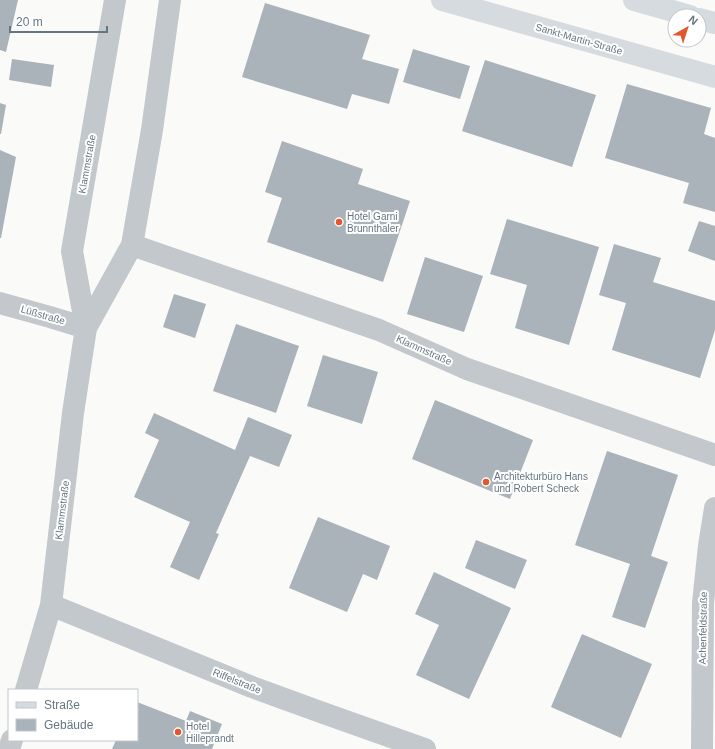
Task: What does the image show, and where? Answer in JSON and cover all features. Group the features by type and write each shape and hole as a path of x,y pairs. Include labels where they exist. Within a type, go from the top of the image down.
{"main road":[{"name":"Sankt-Martin-Straße","path":"442,0 715,77"},
{"path":"634,0 667,9"}],"street":[{"name":"Klammstraße","path":"26,689 51,605 73,413 86,328 72,250 115,0"},
{"name":"Klammstraße","path":"86,328 132,245 152,130 170,0"},
{"name":"Klammstraße","path":"132,245 379,330 467,369 715,454"},
{"name":"Lüßstraße","path":"0,303 50,316 86,328"},
{"name":"Achenfeldstraße","path":"702,749 703,603 715,508"},
{"name":"Riffelstraße","path":"51,605 252,687 426,749"}],"building":[{"path":"0,0 18,0 6,52 0,50"},
{"path":"265,3 370,35 362,59 399,69 389,104 352,94 347,109 242,77"},
{"path":"413,49 470,66 460,99 403,82"},
{"path":"12,59 54,65 51,87 9,80"},
{"path":"485,60 596,95 572,167 462,131"},
{"path":"627,84 711,108 704,134 715,138 715,212 683,203 689,183 605,158"},
{"path":"0,103 6,105 1,134 0,134"},
{"name":"Hotel Garni Brunnthaler","path":"282,141 363,169 358,184 410,201 383,282 267,242 282,198 265,192"},
{"path":"0,150 16,157 1,238 0,238"},
{"path":"507,219 599,247 569,345 515,328 527,285 490,274"},
{"path":"699,221 715,226 715,261 688,251"},
{"path":"614,244 661,258 653,282 715,301 715,330 700,378 612,350 626,303 599,295"},
{"path":"425,257 483,276 464,332 407,314"},
{"path":"174,294 206,304 195,338 163,327"},
{"path":"236,324 299,346 276,413 213,391"},
{"path":"323,355 378,372 362,424 307,406"},
{"path":"435,400 533,440 510,499 412,459"},
{"path":"154,413 235,450 248,417 292,435 279,467 250,456 216,533 219,534 199,580 170,567 190,522 134,497 159,440 145,433"},
{"path":"607,451 678,475 651,556 668,562 645,628 612,617 630,564 575,545"},
{"path":"318,517 390,546 377,580 363,574 347,612 289,588"},
{"path":"476,540 527,560 515,589 465,568"},
{"path":"434,572 511,608 469,699 416,675 439,625 415,614"},
{"path":"582,634 652,664 621,738 551,707"},
{"name":"Hotel Hilleprandt","path":"138,702 186,721 190,711 222,724 212,749 112,749 116,741 138,741"}],"place":[{"name":"Hotel Garni Brunnthaler","path":"339,222"},
{"name":"Architekturbüro Hans und Robert Scheck","path":"486,482"},
{"name":"Hotel Hilleprandt","path":"178,732"}]}
